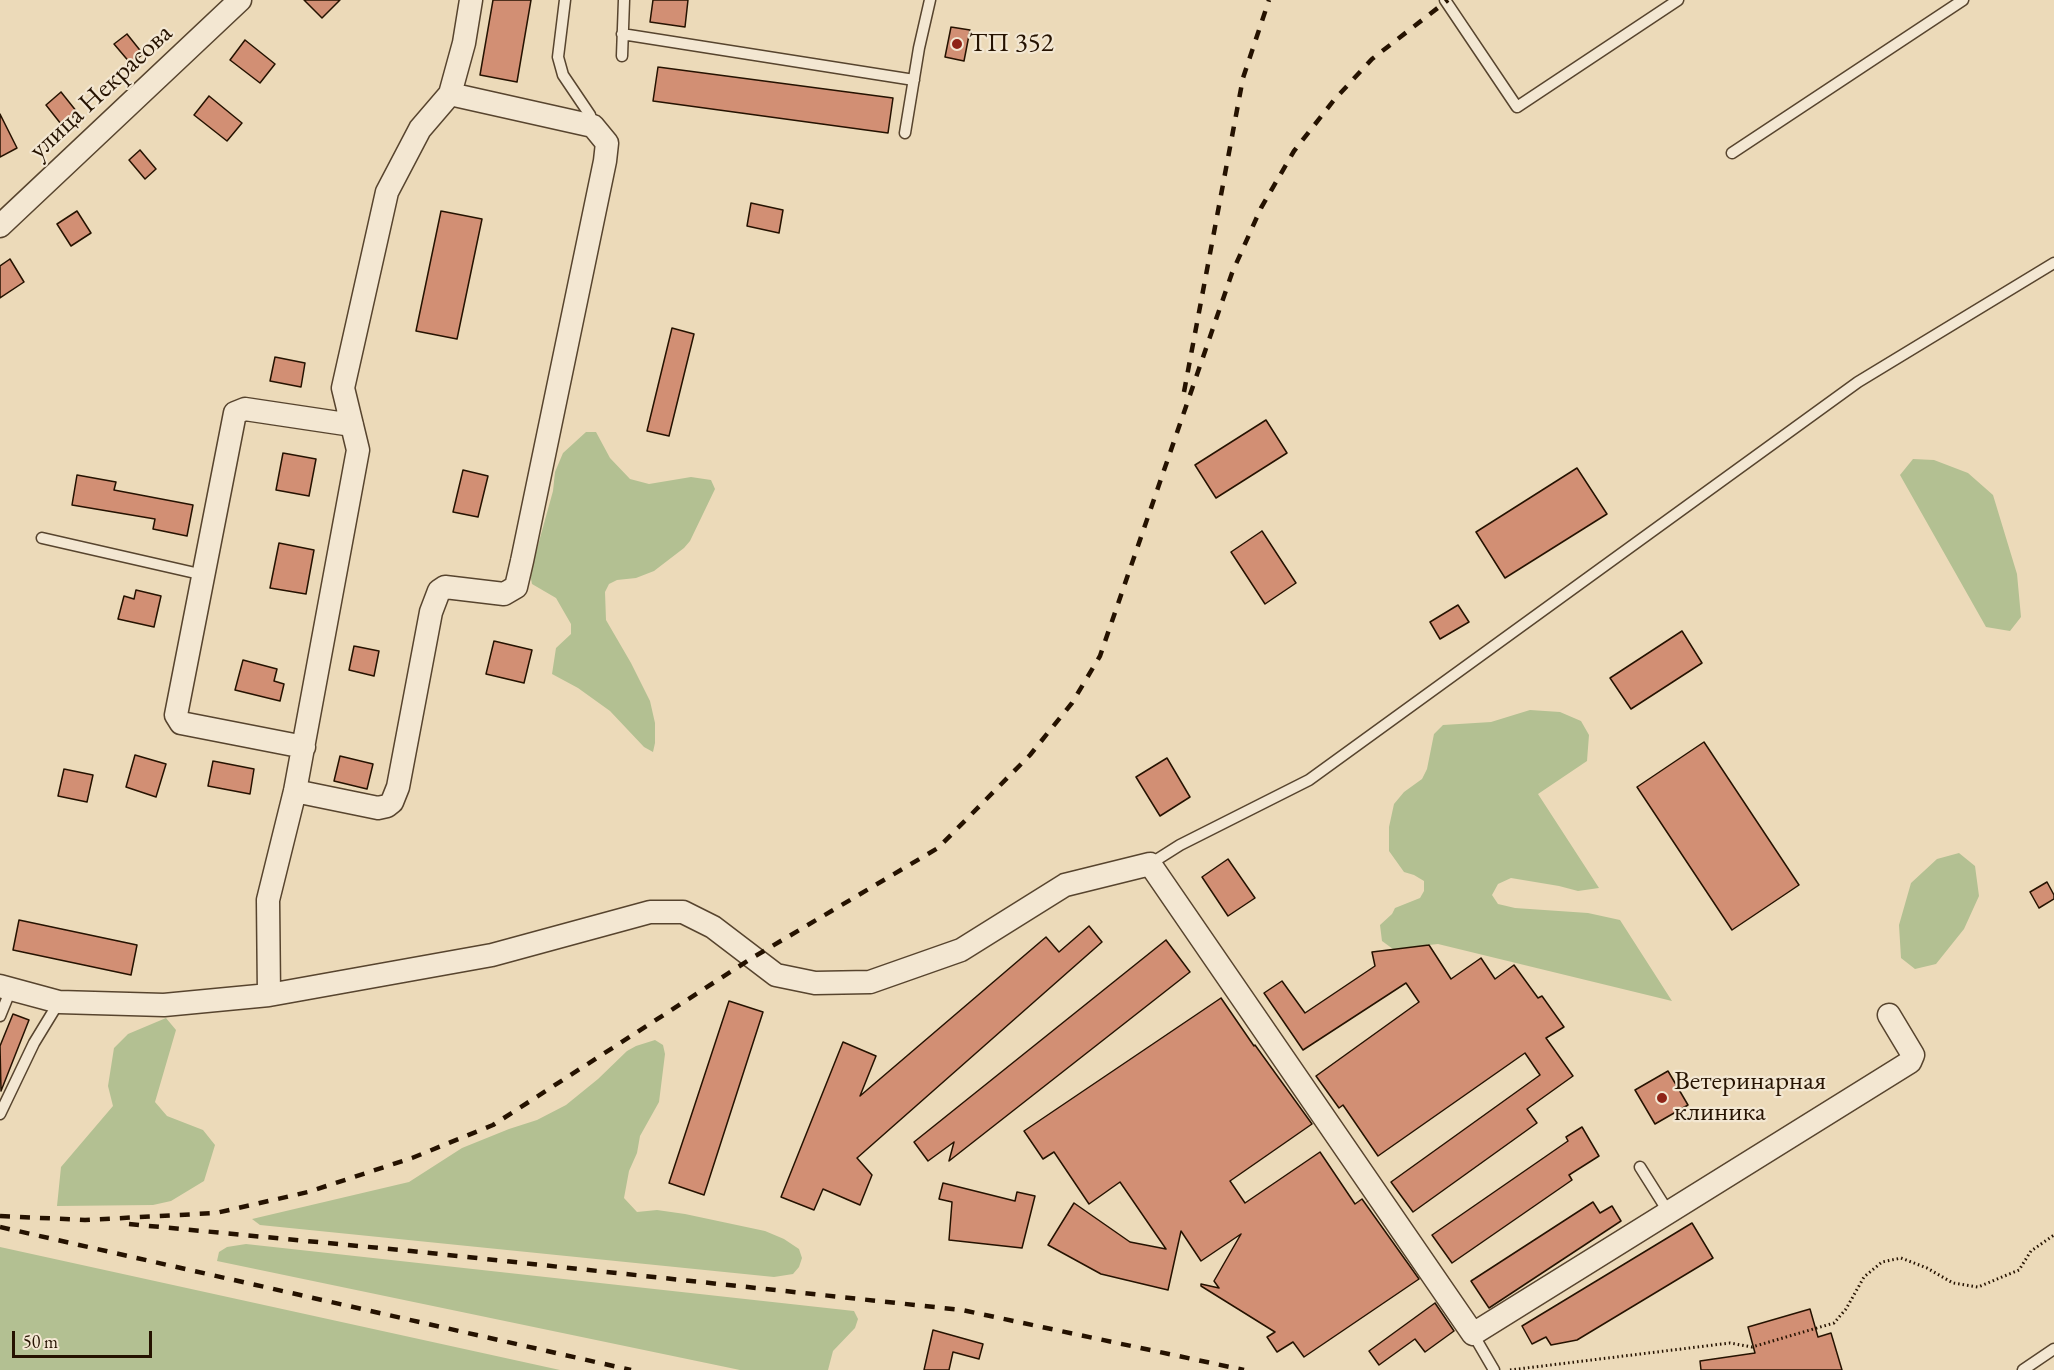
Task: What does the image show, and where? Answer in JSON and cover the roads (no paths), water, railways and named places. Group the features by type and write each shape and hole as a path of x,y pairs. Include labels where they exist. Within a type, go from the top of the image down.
{"street":[{"name":"улица Некрасова","path":"0,225 240,0"},
{"path":"269,995 268,900 304,747 358,450 342,388 387,192 420,129 450,94 464,43 471,0"},
{"path":"295,791 378,808 392,802 398,787 431,612 439,591 445,587 504,594 516,587 607,143 593,126 450,94"},
{"path":"304,747 181,723 176,715 235,413 245,409 352,425"},
{"path":"6,987 59,1002 164,1005 269,995 492,955 650,912 683,912 713,927 776,975 815,983 870,982 960,950 1065,885 1150,864 1473,1334 1910,1062 1913,1055 1889,1015"}],"lane":[{"path":"566,0 558,43 558,57 563,75 590,115 593,126"},
{"path":"622,56 624,0"},
{"path":"905,133 930,0"},
{"path":"1445,0 1517,107 1678,0"},
{"path":"1732,153 1963,0"},
{"path":"622,34 914,80"},
{"path":"1150,864 1180,845 1309,780 1858,382 2054,263"},
{"path":"42,538 204,575"},
{"path":"0,1016 6,987"},
{"path":"0,1114 34,1043 59,1002"},
{"path":"1640,1167 1669,1213"},
{"path":"1473,1334 1494,1370"},
{"path":"2023,1370 2054,1349"}],"railway":[{"path":"1184,392 1243,78 1269,0"},
{"path":"0,1216 85,1220 216,1213 308,1192 412,1158 493,1125 752,958 938,848 1030,755 1072,703 1100,656 1232,273 1261,208 1294,151 1334,100 1372,59 1448,0"},
{"path":"129,1224 411,1251 962,1310 1244,1370"},
{"path":"0,1227 631,1370"}],"place":[{"name":"ТП 352","path":"957,44"},
{"name":"Ветеринарная клиника","path":"1662,1098"}]}
